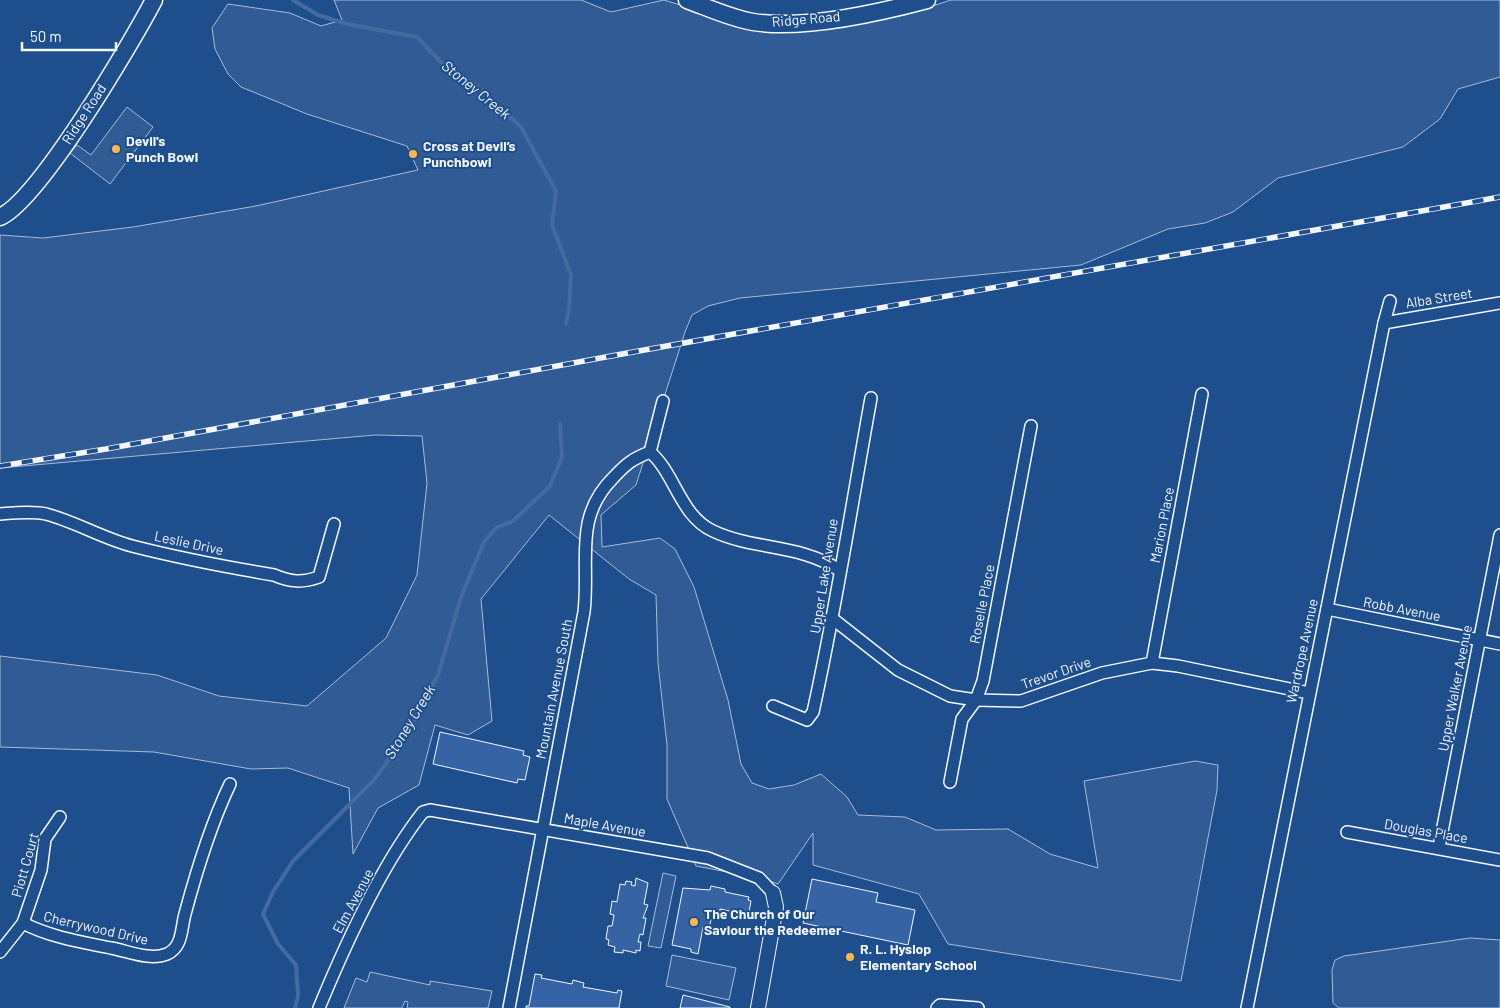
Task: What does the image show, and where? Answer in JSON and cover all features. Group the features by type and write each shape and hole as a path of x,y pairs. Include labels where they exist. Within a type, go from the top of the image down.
{"main road":[{"name":"Ridge Road","path":"0,217 27,194 47,169 129,45 154,0"},
{"name":"Ridge Road","path":"687,0 728,16 753,22 775,23 807,22 859,14 927,0"}],"street":[{"name":"Wardrope Avenue","path":"1247,1008 1309,693 1390,301"},
{"name":"Alba Street","path":"1384,323 1500,303"},
{"name":"Marion Place","path":"1152,663 1202,394"},
{"name":"Upper Lake Avenue","path":"772,706 809,719 813,712 833,619 839,570 871,398"},
{"path":"663,400 650,452 660,460 691,514 711,531 804,553 827,562 839,570"},
{"name":"Roselle Place","path":"950,782 962,719 976,700 983,681 1031,426"},
{"name":"Mountain Avenue South","path":"510,1008 584,612 586,540 592,506 601,490 632,459 650,452"},
{"name":"Leslie Drive","path":"0,514 44,514 74,523 105,538 132,546 297,582 306,582 319,577 334,524"},
{"name":"Upper Walker Avenue","path":"1439,848 1500,535"},
{"name":"Robb Avenue","path":"1327,609 1500,644"},
{"name":"Trevor Drive","path":"833,619 898,670 950,696 976,700 1020,701 1102,673 1152,663 1178,666 1309,693"},
{"name":"Cherrywood Drive","path":"0,952 23,923 37,931 154,957 169,953 179,943 184,916 208,836 230,784"},
{"name":"Maple Avenue","path":"423,812 430,810 708,858 759,878 773,893"},
{"name":"Elm Avenue","path":"319,1008 361,916 389,865 423,812"},
{"name":"Piott Court","path":"23,923 41,870 45,839 60,816"},
{"name":"Douglas Place","path":"1347,832 1500,860"},
{"path":"758,1008 776,907 773,893"},
{"path":"937,1008 940,1005 956,1005 978,1008"}],"shaded area":[{"path":"334,0 581,0 611,12 664,0 761,30 792,32 905,15 951,0 1500,0 1500,77 1458,89 1440,119 1403,147 1278,178 1233,212 1205,223 1168,229 1081,265 740,298 708,306 692,315 636,485 601,515 602,547 660,538 675,549 694,587 728,700 741,764 752,783 769,789 794,785 821,774 847,797 858,815 905,817 936,830 1008,829 1050,854 1098,868 1084,781 1195,761 1218,765 1217,790 1181,981 948,944 919,894 813,865 813,833 778,884 764,879 696,866 667,799 667,745 658,663 656,595 629,579 549,515 481,599 492,721 468,735 435,725 419,785 378,808 353,854 349,788 288,768 251,769 154,752 0,747 0,656 157,675 219,696 307,706 386,638 417,575 427,483 422,436 375,435 0,468 0,235 43,238 133,227 256,206 418,170 407,146 307,114 241,87 228,74 215,49 212,28 228,4 290,13 321,26 342,20"},
{"name":"Devil's Punch Bowl","path":"127,107 153,127 110,184 70,153 77,145 91,155"},
{"path":"663,873 676,876 661,948 648,946"},
{"path":"1470,938 1500,940 1500,1008 1339,1008 1333,1003 1332,970 1335,960 1344,956"},
{"path":"672,955 736,968 729,1000 666,986"},
{"path":"370,972 430,985 430,981 492,991 488,1008 407,1008 408,1002 405,1001 402,1008 344,1008 356,978 367,982"}],"building":[{"path":"440,732 524,751 523,755 530,757 525,780 518,779 517,783 433,764"},
{"path":"636,878 648,883 644,904 648,905 643,918 646,918 643,935 640,934 638,942 641,942 640,951 636,950 636,953 623,950 623,953 614,952 615,947 608,945 609,940 606,939 608,926 612,926 614,915 610,914 612,901 617,902 620,884 625,885 626,881 632,882 631,885 635,886"},
{"path":"812,879 878,893 876,902 915,910 908,945 803,923"},
{"name":"The Church of Our Saviour the Redeemer","path":"711,886 725,889 725,892 749,897 748,900 751,901 749,912 745,911 744,914 720,909 720,913 709,911 708,915 712,916 709,928 703,927 698,954 691,952 691,949 672,945 683,888 710,890"},
{"path":"535,974 542,975 541,978 572,984 573,980 584,983 583,987 617,993 618,990 622,991 619,1008 526,1008 526,1006 529,1006"},
{"path":"683,995 730,1007 730,1008 680,1008"}],"waterway":[{"name":"Stoney Creek","path":"293,0 318,15 347,24 417,37 440,61 478,87 521,127 556,191 552,225 571,275 569,310 566,324"},
{"name":"Stoney Creek","path":"295,1008 298,996 296,965 278,944 263,914 273,892 293,861 374,780 406,735 438,675 461,597 484,542 496,528 513,521 550,486 562,457 560,424"}],"railway":[{"path":"0,466 106,449 622,354 1500,197"}],"place":[{"name":"Devil's Punch Bowl","path":"116,149"},
{"name":"Cross at Devil’s Punchbowl","path":"413,154"},
{"name":"The Church of Our Saviour the Redeemer","path":"694,922"},
{"name":"R. L. Hyslop Elementary School","path":"850,957"}]}
